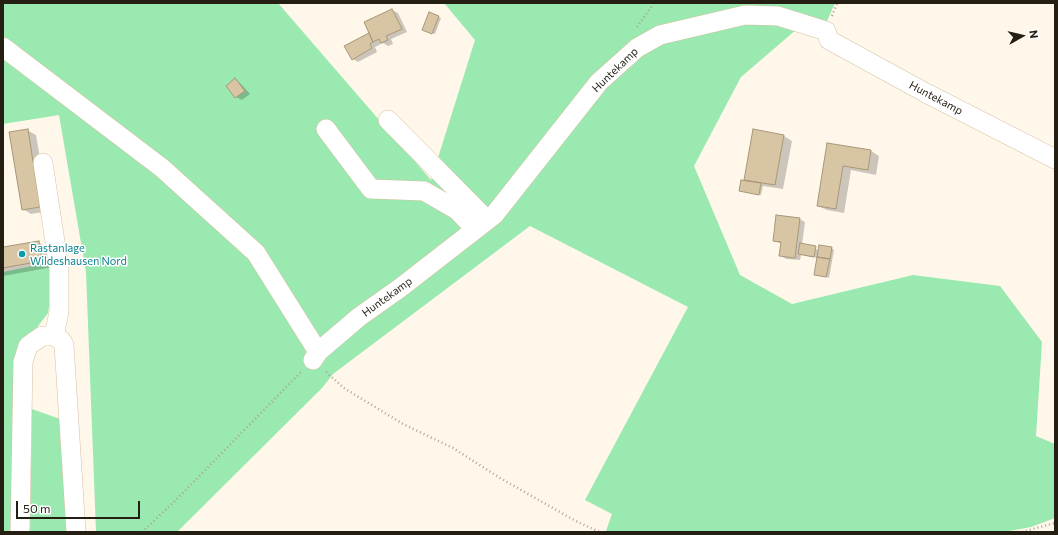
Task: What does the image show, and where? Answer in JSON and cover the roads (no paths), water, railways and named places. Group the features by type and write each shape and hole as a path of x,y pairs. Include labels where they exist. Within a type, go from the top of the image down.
{"street":[{"name":"Huntekamp","path":"3,47 162,168 256,254 315,356 359,317 400,288 481,225 516,189 599,82 636,48 660,34 745,15 778,16 826,31 829,40 926,93 1055,159"},
{"path":"388,120 481,225"},
{"path":"326,129 371,189 424,191 481,225"},
{"path":"44,163 59,268 59,312 54,336"},
{"path":"20,532 23,362 28,346 34,340 42,336 54,336 61,340 64,345 76,532"}],"place":[{"name":"Rastanlage Wildeshausen Nord","path":"22,254"}]}
